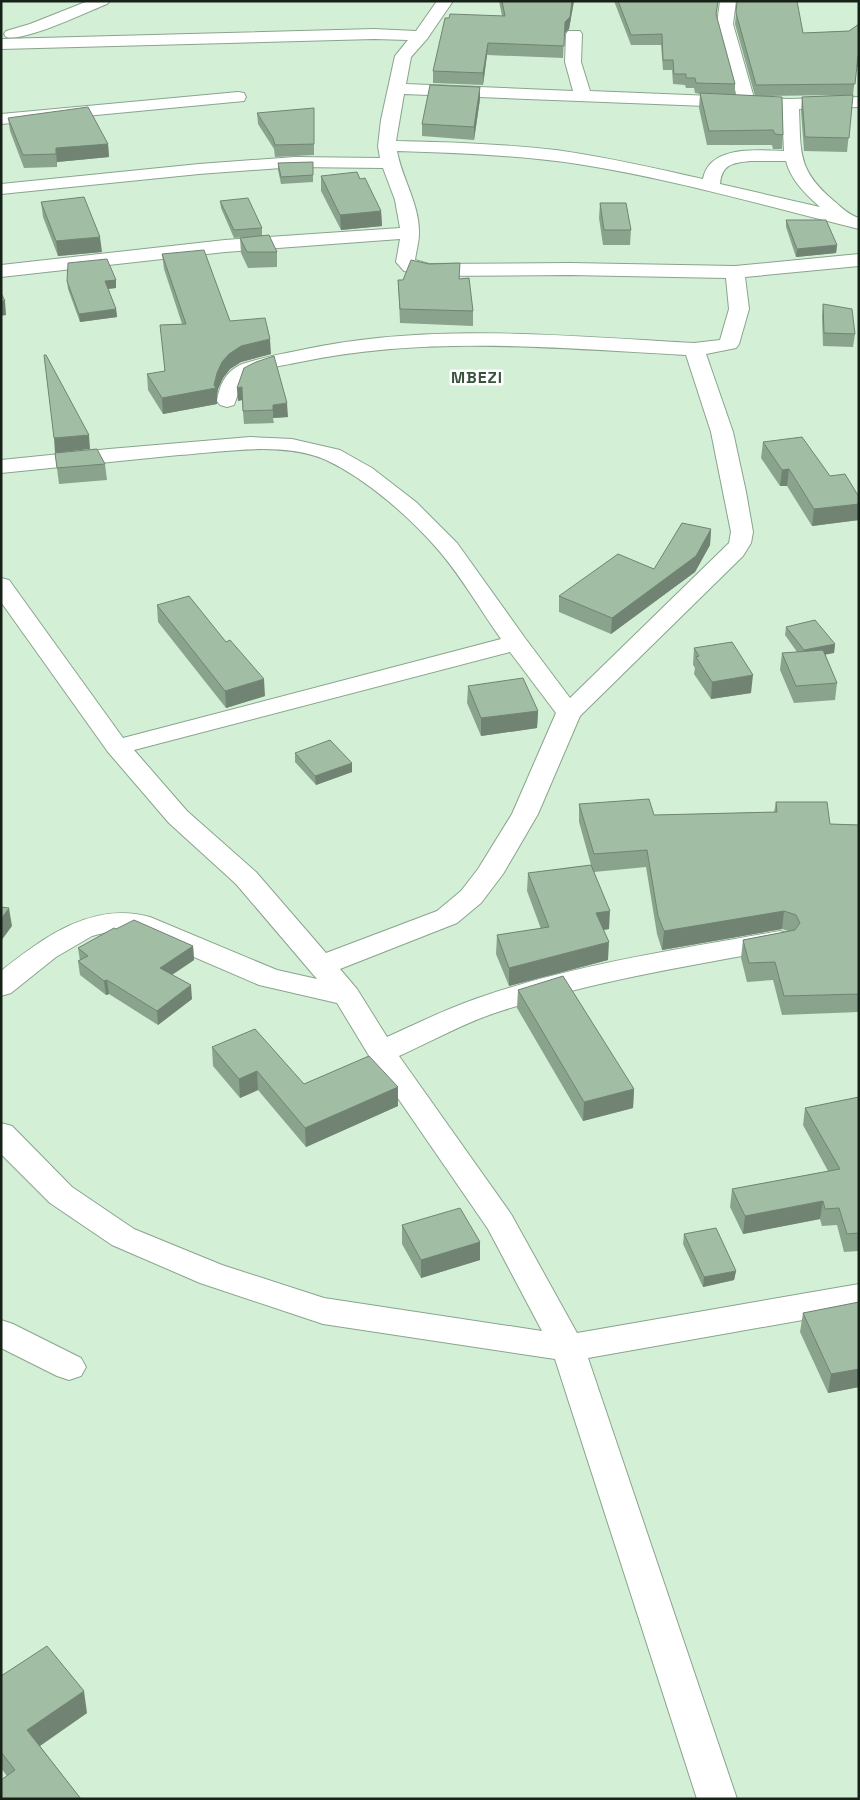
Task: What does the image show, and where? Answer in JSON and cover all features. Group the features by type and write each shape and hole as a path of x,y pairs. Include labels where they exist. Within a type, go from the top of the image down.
{"street":[{"path":"1,37 36,27 102,1"},
{"path":"446,1 403,56 390,120 388,155 404,200 410,233 405,262 411,267 429,270 570,268 735,272 859,260"},
{"path":"728,1 725,24 747,102"},
{"path":"1,44 374,34 420,36"},
{"path":"574,34 573,62 583,95"},
{"path":"397,89 790,104 859,102"},
{"path":"1,119 238,97"},
{"path":"790,104 794,156 799,175 806,184 851,222"},
{"path":"1,189 288,162 464,148 533,153 591,160 711,186 851,222"},
{"path":"711,186 716,166 724,160 794,156"},
{"path":"1,271 225,246 410,233"},
{"path":"227,401 231,382 238,374 251,368 320,350 378,342 490,339 694,349 715,348 729,344 739,308 735,272"},
{"path":"321,966 446,917 471,897 489,874 525,814 569,713 735,551 740,543 742,532 722,432 694,349"},
{"path":"1,467 109,455 250,444 292,445 332,455 364,473 408,507 449,548 516,643 569,713"},
{"path":"1,585 117,747 178,817 246,878 347,996 381,1052 500,1222 568,1348 717,1799"},
{"path":"117,747 516,643"},
{"path":"1,986 46,950 83,929 111,922 140,923 269,978 347,996"},
{"path":"381,1052 491,1004 563,983 636,966 782,940"},
{"path":"1,1134 61,1195 123,1237 211,1274 323,1311 568,1348 859,1297"},
{"path":"1,1333 70,1367"}],"building":[{"path":"502,1 572,1 570,17 565,22 564,46 488,43 483,73 433,71 445,18 449,18 450,14 505,16"},
{"path":"618,1 718,1 716,14 735,84 696,83 695,78 686,78 686,74 674,74 673,60 663,60 662,34 631,35"},
{"path":"737,1 797,1 803,33 849,31 859,24 859,56 855,84 756,85 736,13"},
{"path":"430,85 480,87 474,127 422,124"},
{"path":"700,93 782,97 783,135 775,134 773,130 709,131"},
{"path":"853,95 849,138 805,137 802,97"},
{"path":"88,107 108,144 56,148 56,154 23,155 8,118"},
{"path":"314,108 314,144 275,145 273,138 257,113"},
{"path":"313,162 313,175 281,177 278,163"},
{"path":"357,172 360,179 365,178 381,211 340,215 321,176"},
{"path":"84,197 100,237 56,241 41,202"},
{"path":"248,198 262,228 234,230 220,201"},
{"path":"600,203 626,203 631,230 604,230"},
{"path":"786,220 826,220 837,245 797,249"},
{"path":"269,235 277,252 247,252 240,238"},
{"path":"204,250 230,321 265,318 270,339 241,346 229,354 222,362 217,373 214,385 216,388 162,398 147,374 165,371 160,325 186,324 162,254"},
{"path":"107,259 116,280 105,281 116,309 79,314 67,281 68,263"},
{"path":"411,260 429,264 460,263 459,279 469,278 473,311 400,309 398,280 403,280"},
{"path":"1,293 5,301 1,301"},
{"path":"823,304 852,309 855,334 824,333"},
{"path":"44,355 46,355 89,435 54,438"},
{"path":"274,356 287,403 273,405 273,410 243,411 242,387 237,388 244,368"},
{"path":"802,437 830,476 845,474 859,497 859,504 814,509 789,469 782,470 763,442"},
{"path":"97,449 105,464 57,468 55,453"},
{"path":"682,523 711,529 696,556 612,618 559,596 618,554 654,569"},
{"path":"189,596 226,642 230,640 264,679 225,691 157,605"},
{"path":"815,620 835,644 804,650 786,627"},
{"path":"732,642 753,675 712,682 696,657 699,656 694,648"},
{"path":"823,650 837,683 796,686 782,653"},
{"path":"523,678 538,711 481,718 468,686"},
{"path":"330,740 352,763 315,776 295,753"},
{"path":"649,799 654,815 777,812 776,802 827,802 830,824 859,825 859,994 784,996 775,962 749,963 743,940 795,930 800,923 796,915 784,911 664,931 658,916 647,850 594,854 579,804"},
{"path":"591,865 610,911 596,913 609,942 509,968 497,935 549,927 528,873"},
{"path":"1,907 9,908 1,919"},
{"path":"134,920 193,946 160,968 191,985 157,1011 107,980 104,981 78,961 88,956 78,948 114,928 116,929"},
{"path":"563,976 634,1089 584,1102 518,990"},
{"path":"255,1029 304,1084 369,1056 398,1087 305,1128 257,1071 239,1079 212,1047"},
{"path":"859,1097 859,1233 847,1234 839,1208 825,1209 823,1201 745,1216 732,1189 840,1169 805,1108"},
{"path":"460,1208 480,1242 421,1260 402,1225"},
{"path":"716,1228 736,1271 704,1277 684,1234"},
{"path":"859,1302 859,1369 831,1374 803,1313"},
{"path":"47,1646 84,1691 27,1730 81,1799 1,1799 1,1780 15,1770 1,1752 1,1676"}],"district":[{"name":"MBEZI","path":"477,377"}]}
